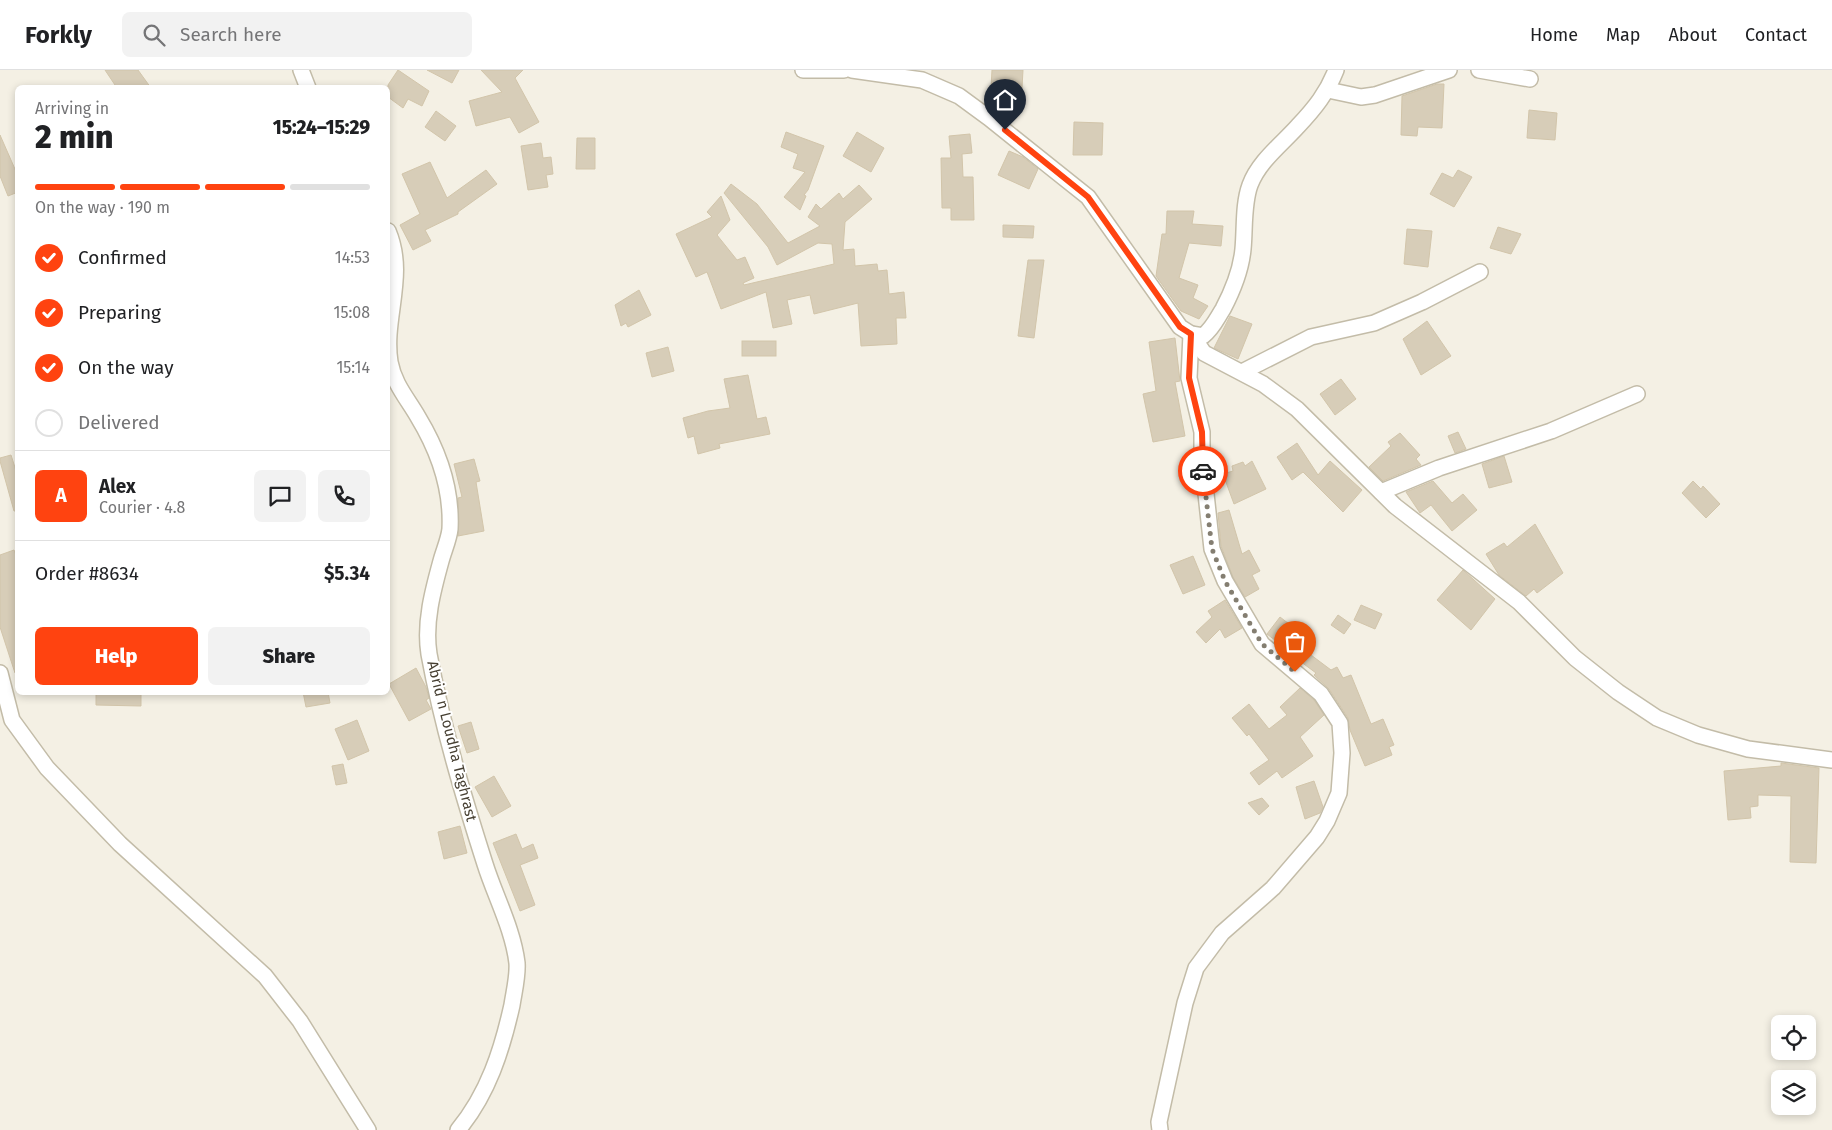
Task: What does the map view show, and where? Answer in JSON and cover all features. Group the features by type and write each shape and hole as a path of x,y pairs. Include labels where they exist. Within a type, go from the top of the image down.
{"street":[{"path":"301,70 307,85"},
{"path":"803,70 844,70"},
{"path":"852,70 922,80 959,96 1088,197 1180,327 1191,334 1204,352 1263,384 1297,409 1381,492 1441,542 1519,602 1590,670 1618,692 1657,718 1698,735 1748,749 1832,760"},
{"path":"1191,334 1203,336 1213,328 1232,292 1242,258 1245,215 1250,184 1267,158 1298,126 1328,90 1336,70"},
{"path":"1328,90 1361,96 1375,95 1449,70"},
{"path":"1479,70 1530,79"},
{"name":"Abrid n Loudha Taghrast","path":"390,237 396,270 390,328"},
{"path":"1242,372 1311,337 1374,323 1422,302 1480,272"},
{"path":"1160,1130 1159,1122 1185,1003 1196,968 1222,933 1273,888 1317,838 1327,822 1338,793 1342,753 1340,723 1321,694 1262,644 1225,581 1212,549 1202,457 1202,432 1189,378 1191,334"},
{"name":"Abrid n Loudha Taghrast","path":"390,362 398,389 431,440 444,473 450,531 433,592 428,621 428,650 449,743 486,866 508,928 517,964 514,994 501,1047 488,1084 468,1118 458,1130"},
{"path":"1381,492 1439,468 1552,431 1637,394"},
{"path":"0,673 12,720 47,768 120,844 265,976 300,1021 368,1130"}],"building":[{"path":"105,70 138,70 149,85 115,85"},
{"path":"398,70 429,91 422,106 408,99 403,108 390,98 390,85 388,85"},
{"path":"427,70 459,70 452,83"},
{"path":"481,70 523,70 515,78 539,122 519,133 510,117 476,126 469,101 502,92"},
{"path":"992,70 1023,70 1022,88 991,88"},
{"path":"1437,84 1444,84 1442,128 1418,127 1417,136 1401,135 1402,96"},
{"path":"1529,110 1557,113 1555,140 1527,138"},
{"path":"436,111 456,126 445,141 425,127"},
{"path":"1074,122 1103,123 1102,155 1073,155"},
{"path":"786,132 824,146 808,190 804,195 806,196 800,210 784,197 805,172 793,168 798,154 781,147"},
{"path":"857,132 884,148 871,172 843,156"},
{"path":"970,134 972,153 962,154 963,177 973,177 974,220 951,220 951,208 942,208 941,158 951,158 949,136"},
{"path":"0,135 15,169 15,193 8,196 0,176"},
{"path":"577,138 595,138 595,169 576,169"},
{"path":"541,143 543,158 551,157 553,174 546,175 548,187 528,190 521,146"},
{"path":"1009,151 1023,157 1038,169 1029,189 998,175"},
{"path":"430,162 447,198 486,170 497,184 458,212 458,214 425,230 431,241 413,250 400,225 420,214 402,174"},
{"path":"1458,170 1472,177 1454,207 1430,194 1442,173 1453,178"},
{"path":"731,184 757,204 788,243 820,226 808,217 816,204 821,209 839,193 843,199 859,185 872,199 845,222 843,250 854,249 855,266 877,264 878,271 887,270 889,294 904,292 906,318 896,318 897,344 861,346 858,303 814,314 810,295 787,300 792,324 773,328 766,292 721,309 707,272 696,277 676,234 712,217 707,212 721,196 730,220 717,235 737,260 745,257 754,278 743,283 744,285 834,264 832,244 818,243 777,265 768,247 724,193"},
{"path":"1167,211 1194,211 1192,224 1223,226 1221,246 1189,243 1179,278 1198,285 1193,298 1208,306 1199,319 1181,311 1156,276 1162,234 1166,234"},
{"path":"1003,225 1034,226 1033,238 1003,237"},
{"path":"1498,227 1521,234 1511,254 1490,248"},
{"path":"1407,229 1432,231 1428,267 1404,264"},
{"path":"1028,260 1044,260 1034,338 1018,336"},
{"path":"639,290 651,315 628,327 626,323 621,326 615,305"},
{"path":"1230,316 1252,324 1238,359 1214,348"},
{"path":"1427,321 1451,356 1421,375 1403,339"},
{"path":"1175,338 1180,381 1175,382 1185,436 1153,442 1143,394 1156,391 1149,342"},
{"path":"742,341 776,341 776,356 742,356"},
{"path":"668,347 674,371 652,377 646,353"},
{"path":"748,375 757,419 766,417 770,434 719,444 720,448 698,454 694,436 688,438 683,418 708,411 730,408 724,379"},
{"path":"1341,379 1356,399 1335,415 1320,394"},
{"path":"1458,432 1466,449 1455,453 1448,436"},
{"path":"1400,433 1420,455 1416,459 1421,465 1383,481 1369,467 1391,446 1388,442"},
{"path":"1297,443 1318,475 1330,461 1362,490 1343,512 1303,472 1292,480 1277,457"},
{"path":"11,455 15,468 15,511 14,511 0,458"},
{"path":"1504,456 1512,482 1489,488 1482,464"},
{"path":"474,459 480,481 476,482 484,531 458,536 458,498 462,497 454,464"},
{"path":"1252,461 1266,489 1234,504 1223,474 1233,471 1232,466 1243,462 1245,466"},
{"path":"1433,481 1452,503 1463,494 1477,510 1452,531 1431,505 1420,513 1406,492"},
{"path":"1693,481 1701,489 1703,486 1720,504 1706,518 1682,493"},
{"path":"1229,510 1242,554 1249,550 1260,571 1252,575 1259,589 1245,597 1233,577 1221,546 1218,513"},
{"path":"1535,524 1563,573 1537,593 1534,589 1526,596 1499,575 1486,554 1504,543 1507,547"},
{"path":"14,550 15,552 15,673 0,627 0,555"},
{"path":"1193,556 1205,585 1183,594 1170,565"},
{"path":"1463,570 1495,599 1471,630 1437,600"},
{"path":"1225,600 1242,628 1225,638 1220,629 1206,643 1196,632 1212,617 1208,611"},
{"path":"1361,605 1382,614 1375,629 1354,620"},
{"path":"1338,615 1351,624 1344,634 1331,625"},
{"path":"1280,617 1293,627 1289,633 1297,639 1295,643 1331,670 1337,667 1343,678 1351,675 1371,724 1383,719 1394,745 1389,747 1392,755 1365,766 1350,730 1348,718 1329,689 1314,675 1316,673 1277,644 1267,634"},
{"path":"416,668 426,687 429,698 426,700 431,709 409,721 390,683"},
{"path":"1300,688 1314,700 1324,715 1300,737 1313,756 1282,778 1277,771 1259,785 1250,773 1269,760 1249,734 1247,736 1232,718 1249,704 1269,729 1287,715 1280,707"},
{"path":"96,695 141,695 141,706 96,705"},
{"path":"304,695 329,695 330,703 306,707"},
{"path":"357,720 369,751 348,760 335,729"},
{"path":"471,722 479,749 467,753 458,726"},
{"path":"1781,763 1819,768 1816,863 1790,862 1791,796 1758,795 1758,806 1750,807 1751,818 1728,820 1724,771 1781,766"},
{"path":"343,764 347,783 336,785 332,766"},
{"path":"494,776 511,806 492,817 475,787"},
{"path":"1314,781 1323,807 1320,813 1305,819 1296,787"},
{"path":"1262,798 1269,806 1259,815 1248,803"},
{"path":"460,826 467,853 444,859 438,832"},
{"path":"516,834 522,849 533,844 538,858 520,865 535,905 520,911 493,843"}],"way so far":[{"path":"1203,471 1212,549 1225,581 1262,644 1295,672"}],"route":[{"path":"1005,130 1088,197 1180,327 1191,334 1189,378 1202,432 1203,471"}]}
